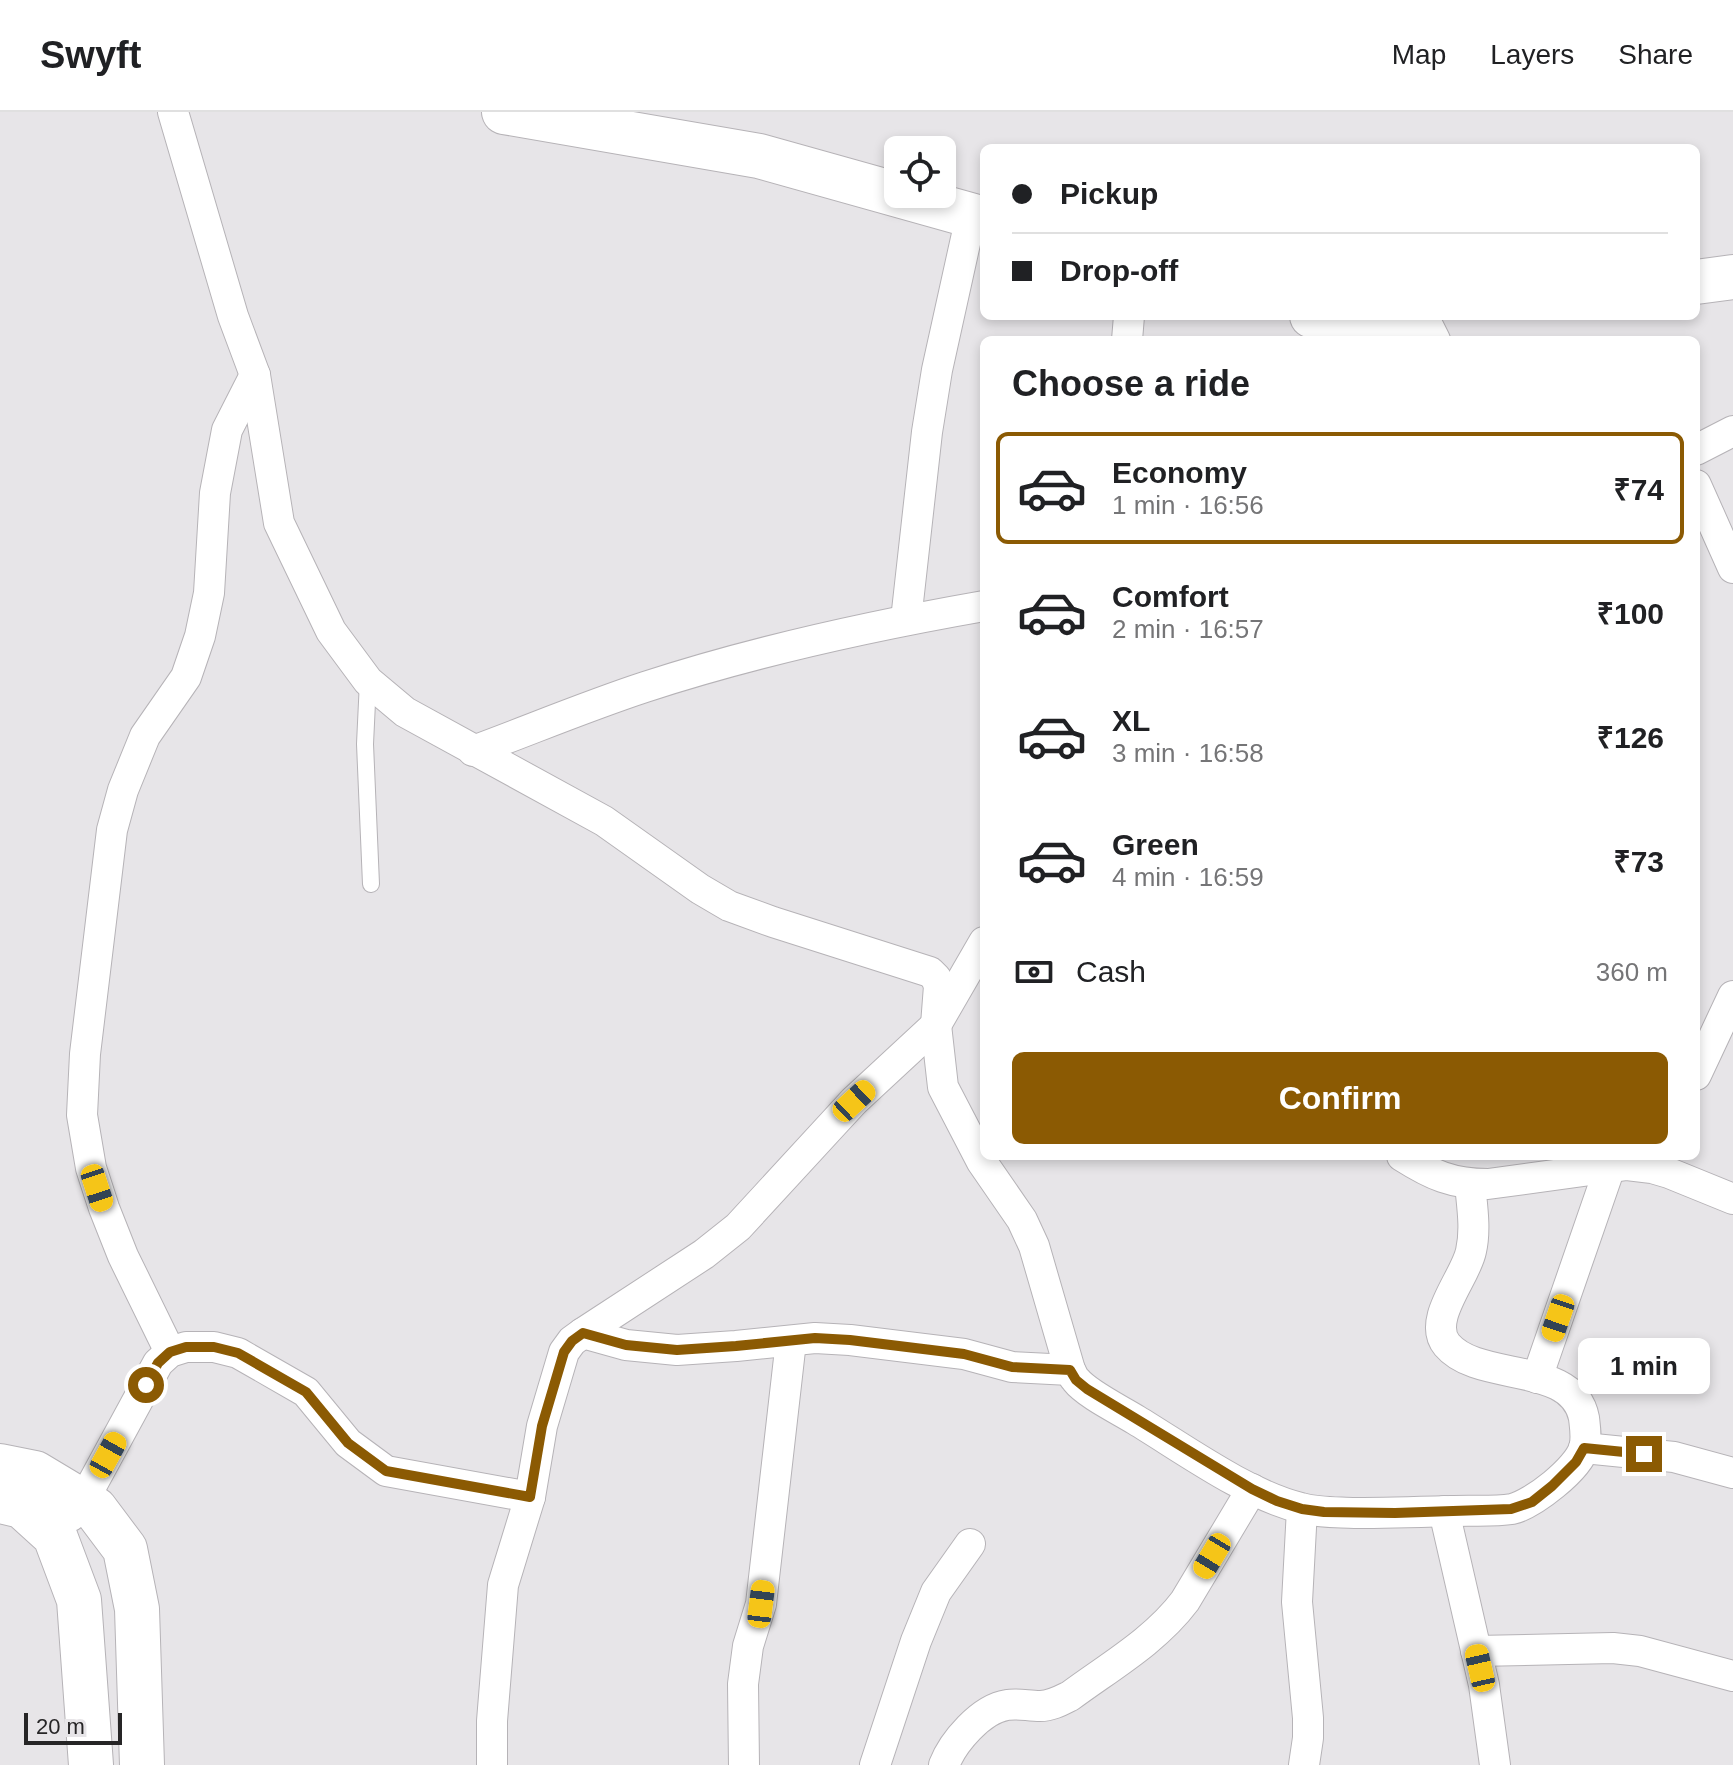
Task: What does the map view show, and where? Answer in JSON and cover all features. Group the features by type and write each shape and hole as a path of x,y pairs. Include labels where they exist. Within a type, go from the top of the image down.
{"street":[{"path":"173,112 233,316 255,375 279,523 331,631 368,681 405,712 604,821 729,906 930,972 939,986 936,1025 943,1087 980,1158"},
{"path":"504,112 759,156 978,217 937,370 906,620"},
{"path":"1700,281 1733,277"},
{"path":"1326,320 1355,324 1397,320"},
{"path":"158,1366 91,1168 82,1115 85,1054 112,830 123,790 145,736 186,677 200,636 209,593 215,493 227,430 255,375"},
{"path":"1700,448 1733,431"},
{"path":"1700,494 1733,568"},
{"path":"473,751 645,687 793,646 980,607"},
{"path":"492,1765 492,1721 503,1585 530,1497 542,1426 564,1352 583,1333 704,1254 738,1227 854,1101 936,1025 980,949"},
{"path":"1700,1066 1733,996"},
{"path":"981,1160 1022,1220 1034,1246 1070,1370 1076,1380 1252,1489 1302,1509 1324,1512 1511,1509 1532,1502 1552,1486 1576,1462 1584,1448 1583,1412 1574,1396 1555,1383 1470,1361 1445,1343 1440,1329 1445,1307 1471,1255 1474,1239 1470,1184"},
{"path":"1408,1160 1429,1173 1470,1184 1655,1162 1669,1173 1733,1199"},
{"path":"1537,1378 1610,1167"},
{"path":"583,1333 626,1345 677,1350 815,1338 850,1340 964,1354 1012,1367 1070,1370"},
{"path":"744,1765 745,1671 748,1646 761,1604 791,1341"},
{"path":"55,1536 83,1501 158,1366 186,1347 214,1347 238,1353 306,1392 348,1443 386,1471 530,1497"},
{"path":"1584,1448 1674,1457 1733,1473"},
{"path":"0,1466 35,1473 83,1501 95,1509 125,1549 137,1609 142,1765"},
{"path":"944,1765 960,1737 989,1711 1002,1705 1041,1706 1057,1703 1157,1632 1185,1601 1252,1489"},
{"path":"0,1501 22,1506 55,1536 79,1600 91,1765"},
{"path":"1302,1509 1297,1602 1308,1718 1304,1765"},
{"path":"1444,1511 1487,1704 1495,1765"},
{"path":"875,1765 916,1641 936,1592 970,1544"},
{"path":"1476,1651 1613,1648 1640,1651 1733,1676"}],"lane":[{"path":"368,681 365,744 371,884"}],"route":[{"path":"146,1385 158,1363 170,1352 186,1347 214,1347 238,1353 306,1392 348,1443 386,1471 530,1497 542,1426 564,1352 583,1333 626,1345 677,1350 815,1338 850,1340 964,1354 1012,1367 1070,1370 1087,1389 1252,1489 1302,1509 1324,1512 1511,1509 1532,1502 1552,1486 1576,1462 1584,1448 1644,1454"}]}
